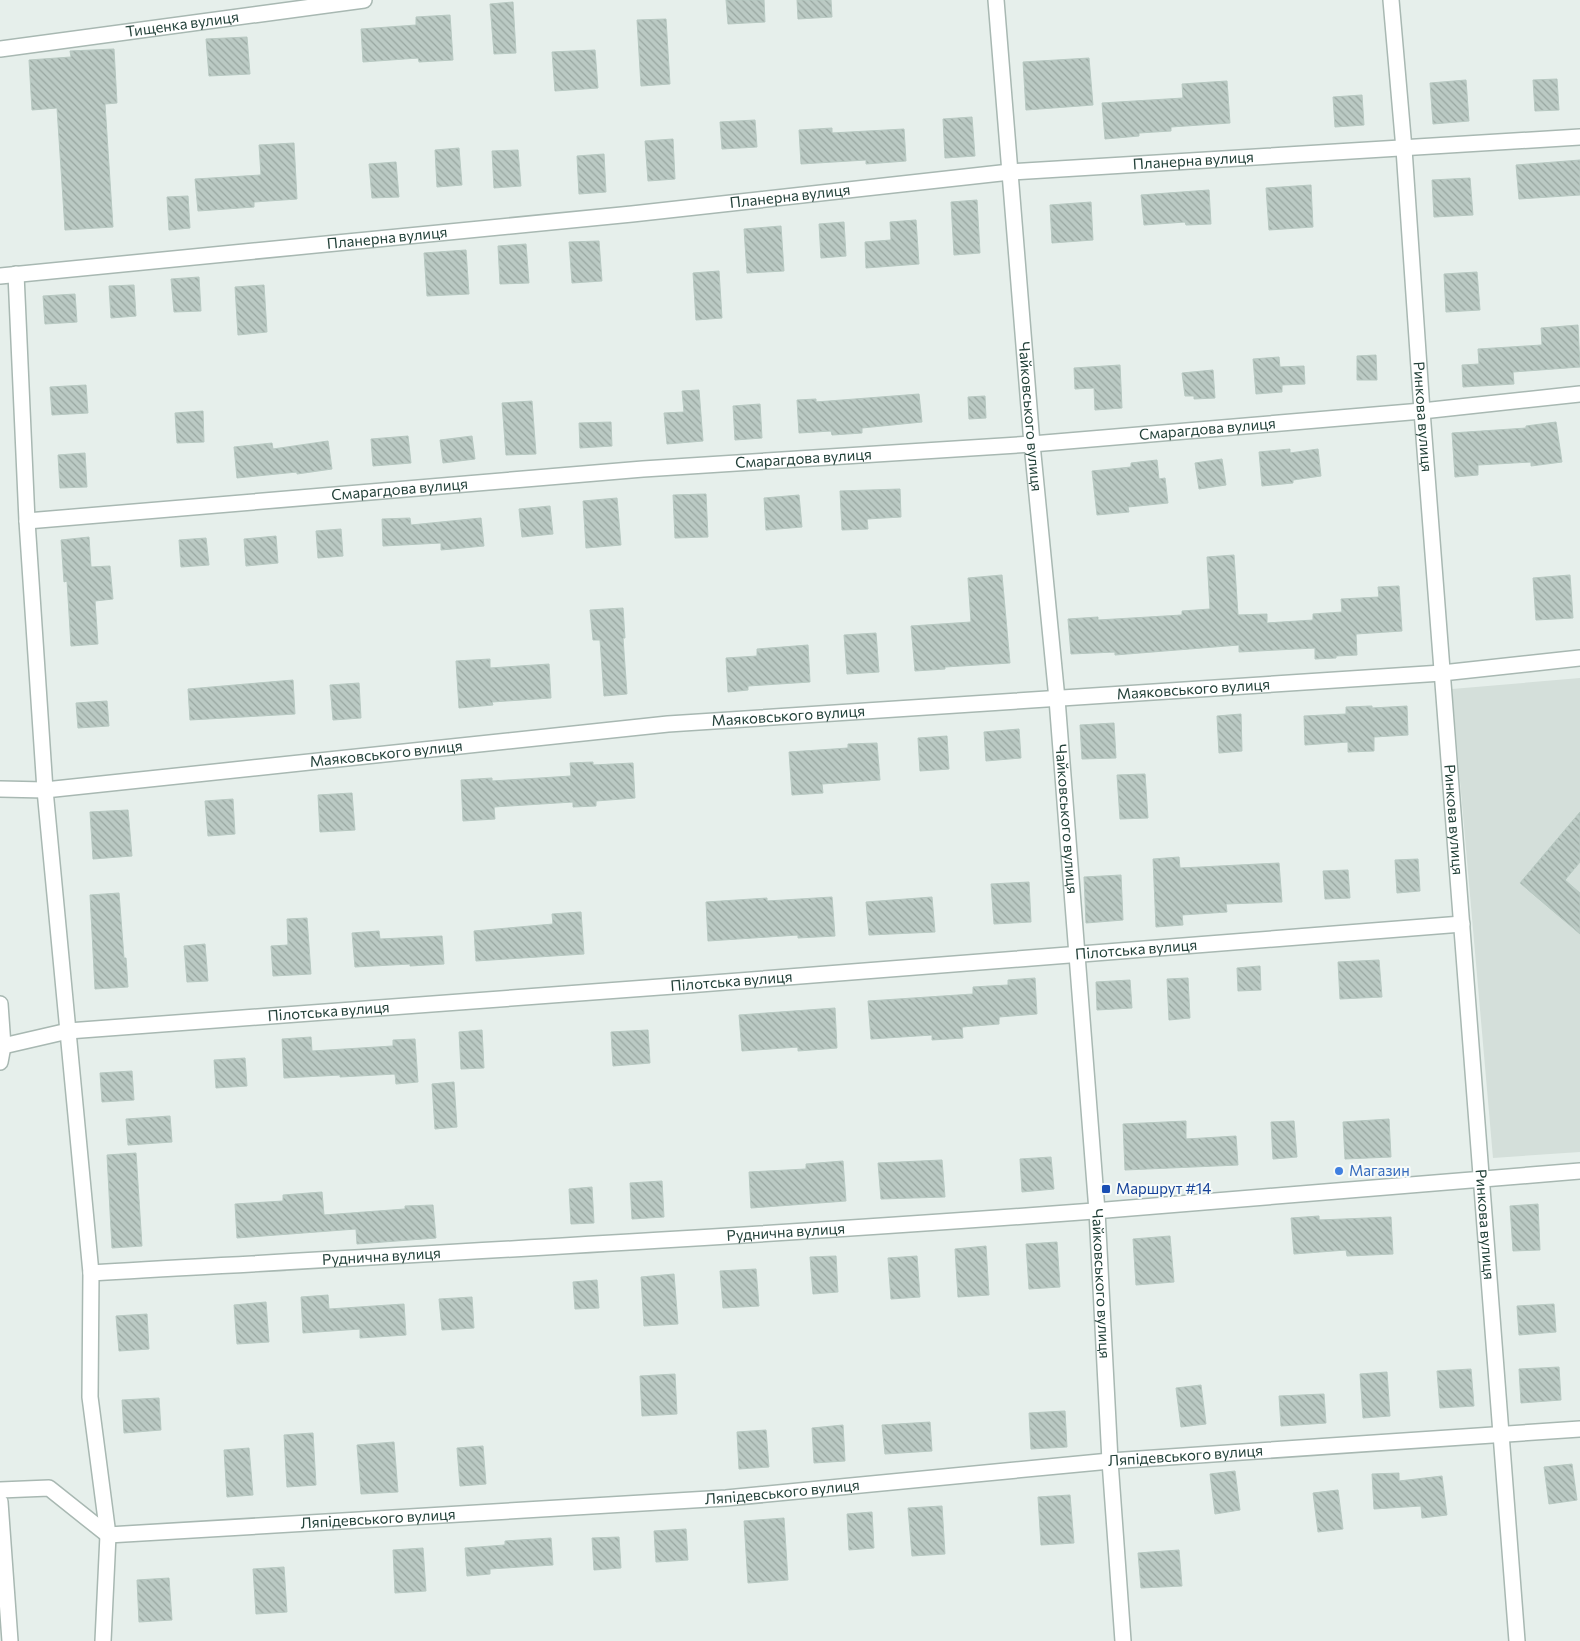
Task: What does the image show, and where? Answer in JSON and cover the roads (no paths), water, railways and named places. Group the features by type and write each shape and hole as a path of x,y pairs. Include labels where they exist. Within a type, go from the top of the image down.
{"street":[{"name":"Тищенка вулиця","path":"0,49 364,0"},
{"name":"Чайковського вулиця","path":"996,0 1032,444 1057,699 1097,1211 1110,1460 1123,1641"},
{"name":"Ринкова вулиця","path":"1391,0 1404,149 1422,411 1517,1641"},
{"name":"Планерна вулиця","path":"0,276 632,214 1010,172 1580,137"},
{"path":"16,274 27,521 45,790 91,1273 90,1397 108,1535 104,1641"},
{"name":"Смарагдова вулиця","path":"27,521 643,469 1032,444 1422,411 1580,394"},
{"name":"Маяковського вулиця","path":"0,789 45,790 668,724 1442,673 1580,658"},
{"name":"Пілотська вулиця","path":"3,1046 68,1031 1462,924"},
{"path":"0,1004 3,1046 0,1062"},
{"name":"Руднична вулиця","path":"91,1273 691,1238 1097,1211 1481,1178 1580,1172"},
{"name":"Ляпідевського вулиця","path":"108,1535 726,1498 1110,1460 1580,1429"},
{"path":"0,1490 49,1488 108,1535"},
{"path":"0,1502 10,1641"}],"place":[{"name":"Магазин","path":"1339,1171"},
{"name":"Маршрут #14","path":"1106,1189"}]}
